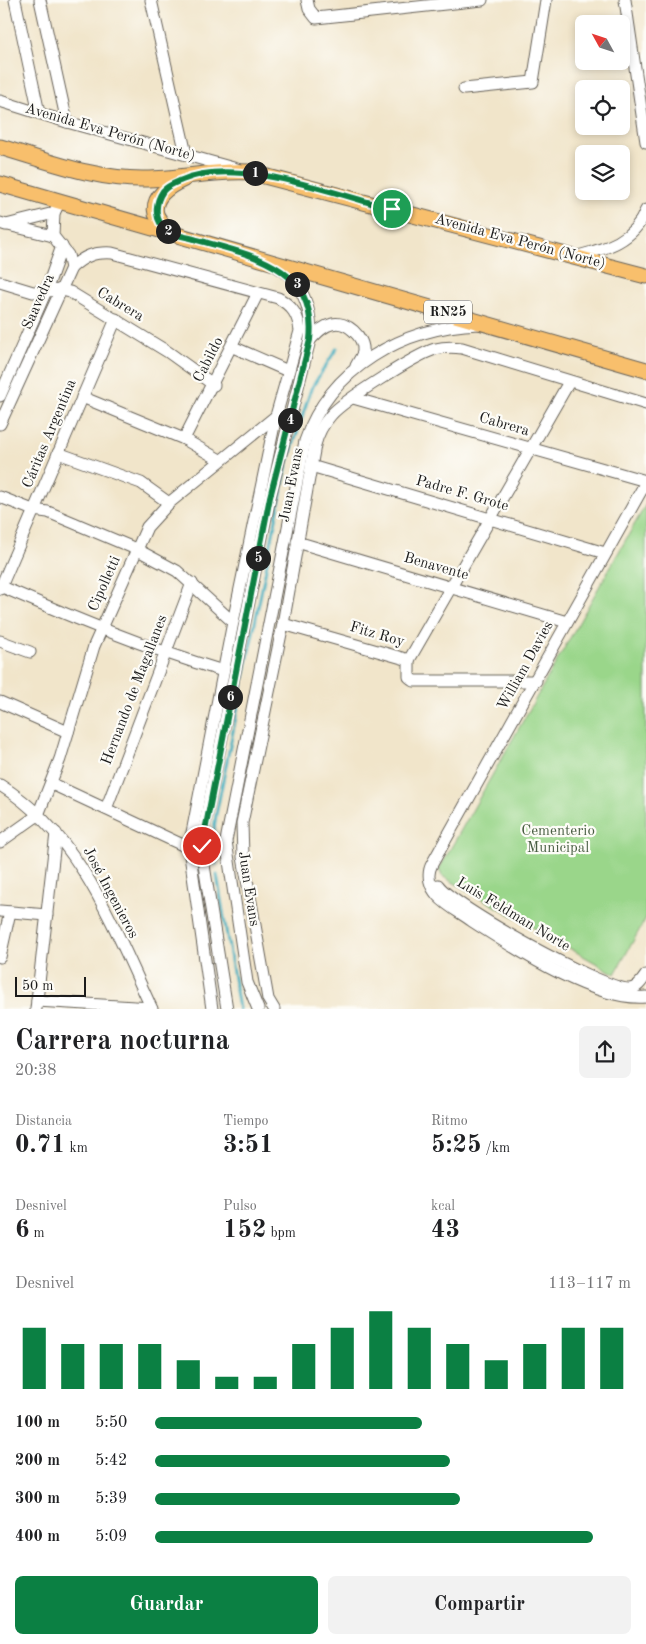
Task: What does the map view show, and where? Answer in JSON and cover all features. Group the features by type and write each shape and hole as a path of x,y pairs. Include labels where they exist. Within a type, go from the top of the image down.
{"main road":[{"name":"Avenida Eva Perón (Norte)","path":"0,147 104,177 145,179 190,176 209,172 249,172 646,276"},
{"path":"168,231 156,214 156,206 163,191 170,185 190,176"},
{"name":"RN25","path":"0,184 57,207 168,231 646,370"}],"street":[{"path":"15,0 39,113"},
{"path":"40,0 67,122"},
{"path":"152,0 186,154"},
{"path":"308,4 316,18 482,0"},
{"path":"464,89 533,82 546,0"},
{"path":"625,0 646,142"},
{"path":"634,62 646,60"},
{"name":"Avenida Eva Perón (Norte)","path":"0,101 67,122 249,172"},
{"path":"57,207 53,236 3,224 57,207"},
{"path":"572,257 606,248 621,241 642,220 646,210"},
{"name":"Saavedra","path":"0,424 71,268 68,255 53,236"},
{"name":"Saavedra","path":"0,396 46,291 62,246"},
{"path":"71,268 83,257 98,252 112,253 258,293"},
{"name":"Juan Evans","path":"227,1009 203,859 203,832 270,497 310,340 312,324 298,285 278,268 249,255"},
{"name":"Cabrera","path":"0,282 34,292 61,290 70,292 168,352 214,385"},
{"name":"Juan Evans","path":"212,1009 189,848 223,671 276,416 300,331 294,309 278,298 258,293"},
{"name":"Cabildo","path":"184,439 214,385 258,293"},
{"name":"Cáritas Argentina","path":"0,587 116,319"},
{"path":"310,340 330,324 338,322 346,325 354,331 361,342 363,352 355,367"},
{"name":"Juan Evans","path":"258,1009 247,982 227,854 227,826 300,457 311,424 320,407 355,367 377,353 407,339 450,328 487,324"},
{"path":"233,347 288,371"},
{"name":"Juan Evans","path":"274,1009 268,999 246,876 242,823 283,624 318,433 333,413 353,398 434,350 462,348 569,382"},
{"path":"409,660 569,382 646,404"},
{"path":"82,397 184,439 220,460"},
{"name":"Cabrera","path":"353,398 646,482"},
{"name":"Cipolletti","path":"38,815 52,784 94,646 147,527 169,503 276,416"},
{"path":"58,453 141,483 169,503"},
{"name":"Padre F. Grote","path":"311,466 605,553"},
{"name":"William Davies","path":"432,864 646,482"},
{"path":"0,497 34,510 48,512 136,549 177,571 192,582 233,622"},
{"name":"Benavente","path":"297,542 567,622"},
{"name":"Hernando de Magallanes","path":"106,809 192,582"},
{"path":"0,587 101,630 166,654 223,671"},
{"name":"Fitz Roy","path":"283,624 409,660 407,669 409,678 414,681 536,681"},
{"path":"0,641 30,652"},
{"path":"0,702 68,732"},
{"path":"52,784 189,848"},
{"name":"José Ingenieros","path":"0,785 38,815 67,845 92,884 152,1009"},
{"path":"0,842 38,815"},
{"path":"56,833 36,1005 152,1009"},
{"name":"Luis Feldman Norte","path":"432,864 429,876 437,895 513,941 552,969 617,994 645,997"},
{"path":"0,957 5,912 47,915"},
{"name":"Luis Feldman Norte","path":"513,941 606,984 629,989 644,978"},
{"path":"644,978 641,993 645,997"}],"green space":[{"name":"Cementerio Municipal","path":"646,504 646,918 615,974 442,876 439,869"}],"waterway":[{"path":"216,864 212,844 216,815 287,465 311,389 337,348"},
{"path":"217,875 239,1009"}],"route":[{"path":"202,846 203,832 270,497 310,340 312,324 305,299 298,285 288,274 249,255 168,231 156,214 156,206 163,191 170,185 190,176 226,171 249,172 272,177 392,209"}]}
